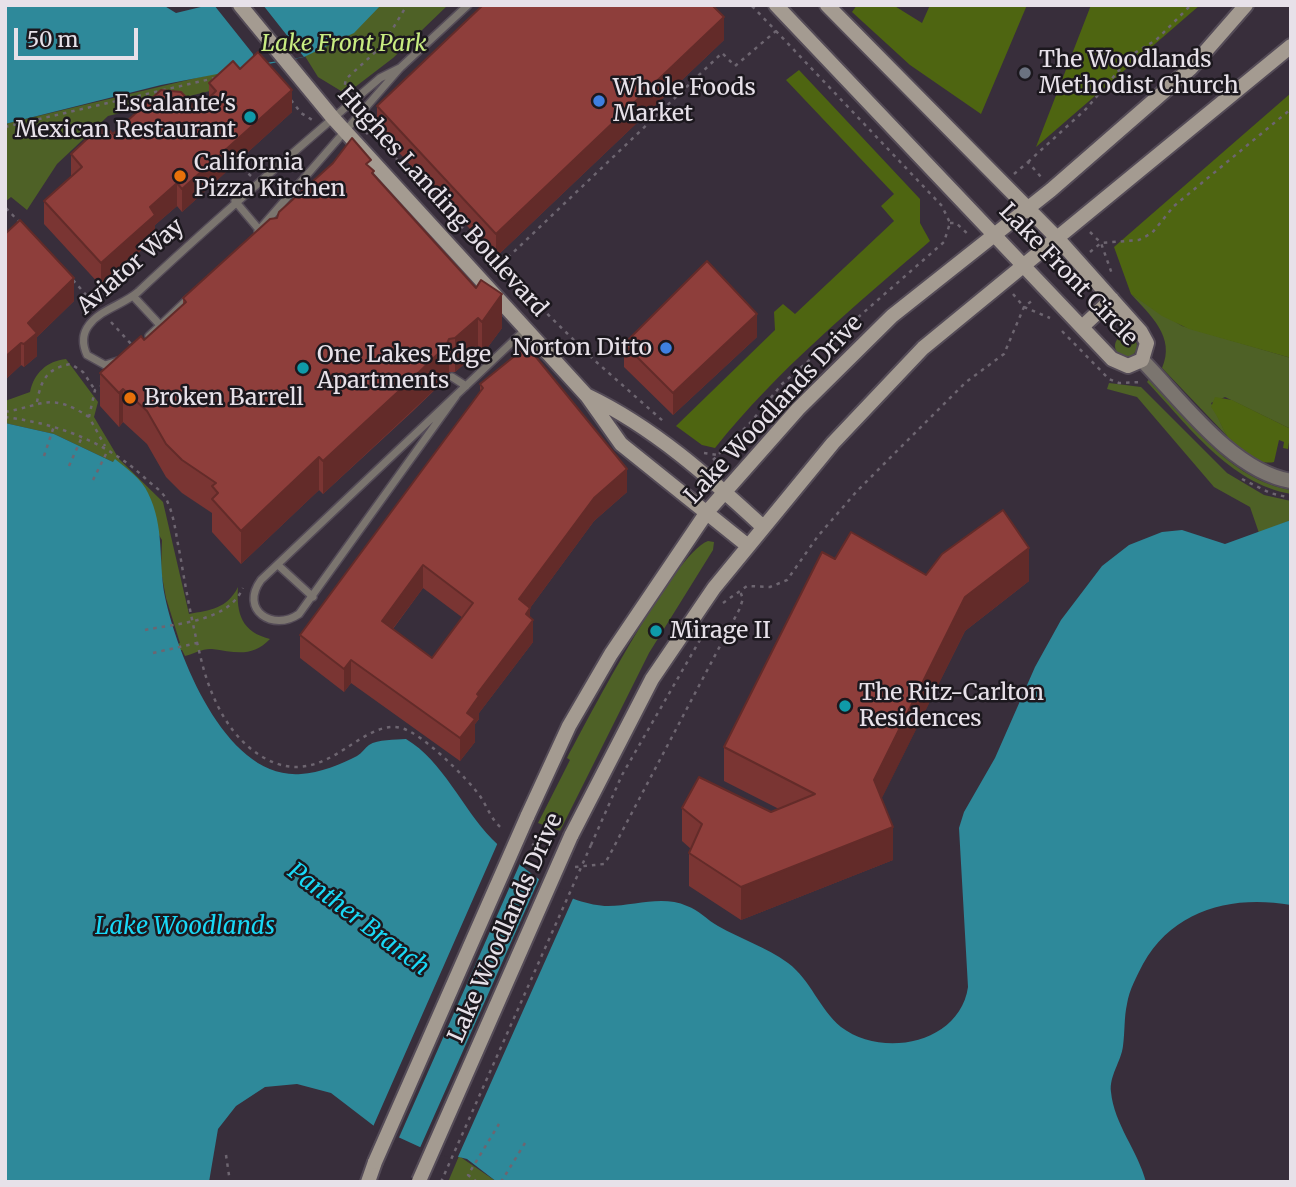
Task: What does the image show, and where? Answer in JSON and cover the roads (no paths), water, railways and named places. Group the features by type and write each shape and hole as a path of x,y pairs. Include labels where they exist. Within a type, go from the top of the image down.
{"main road":[{"name":"Hughes Landing Boulevard","path":"240,5 333,118 587,396 621,444 748,545"},
{"name":"Lake Front Circle","path":"776,5 1117,363 1128,366 1142,359 1147,349 1144,337 1112,299 951,128 827,5"},
{"name":"Lake Woodlands Drive","path":"368,1182 569,726 611,654 708,512 799,409 892,316 1051,190 1191,68 1246,5"},
{"name":"Lake Woodlands Drive","path":"419,1181 571,836 652,679 714,588 762,526 833,443 923,348 1291,46"},
{"path":"1082,327 1112,299"},
{"name":"Hughes Landing Boulevard","path":"587,396 628,415 725,492 762,526"}],"street":[{"path":"1142,359 1236,456 1263,473 1291,481"}],"lane":[{"name":"Aviator Way","path":"249,239 400,68 468,5"},
{"name":"Aviator Way","path":"124,357 105,365 87,355 83,339 85,332 103,313 134,296 257,181 320,128 380,78 400,68"},
{"path":"235,201 267,240"},
{"path":"135,348 200,287"},
{"path":"134,296 160,325"},
{"path":"456,396 313,597 290,620 281,622 261,617 255,610 253,598 256,587 527,328"},
{"path":"453,377 467,386"},
{"path":"278,565 313,597"}],"water":[{"path":"5,5 163,5 176,13 209,5 381,5 354,33 304,57 161,85 5,124"},
{"name":"Lake Woodlands","path":"5,423 54,434 113,462 115,459 142,483 157,519 165,597 181,651 210,710 228,736 250,757 274,771 301,774 330,768 351,759 373,743 406,739 419,748 442,772 492,839 526,870 555,890 577,900 601,906 668,901 691,908 718,926 788,963 803,978 833,1020 858,1037 877,1042 898,1043 935,1033 951,1021 962,1006 968,987 959,828 964,812 995,758 1035,667 1061,620 1102,566 1129,545 1162,532 1182,530 1225,544 1291,520 1291,905 1247,902 1206,910 1171,930 1143,964 1128,999 1123,1046 1113,1075 1111,1092 1121,1126 1146,1182 497,1182 467,1159 422,1148 374,1126 331,1093 297,1084 265,1087 236,1106 218,1129 209,1182 5,1182"}],"place":[{"name":"The Woodlands Methodist Church","path":"1025,73"},
{"name":"Whole Foods Market","path":"599,101"},
{"name":"Escalante's Mexican Restaurant","path":"250,117"},
{"name":"California Pizza Kitchen","path":"180,176"},
{"name":"Norton Ditto","path":"666,348"},
{"name":"One Lakes Edge Apartments","path":"303,368"},
{"name":"Broken Barrell","path":"130,398"},
{"name":"Mirage II","path":"656,631"},
{"name":"The Ritz-Carlton Residences","path":"845,706"}],"park label":[{"name":"Lake Front Park","path":"344,44"}],"water label":[{"name":"Panther Branch","path":"358,920"}]}
